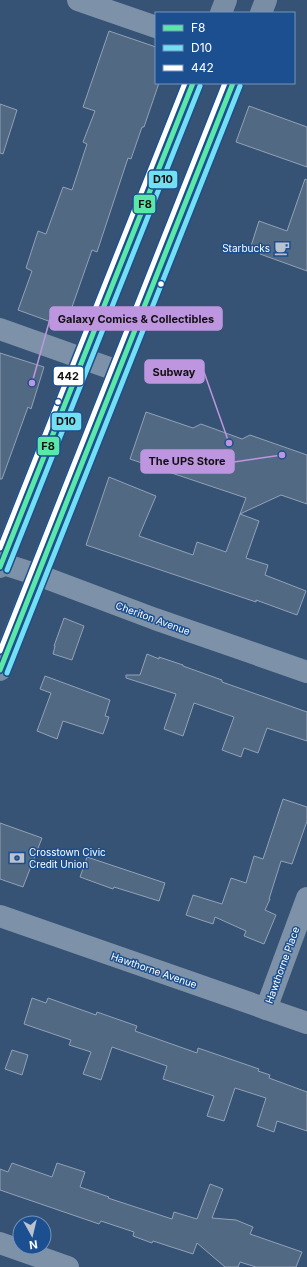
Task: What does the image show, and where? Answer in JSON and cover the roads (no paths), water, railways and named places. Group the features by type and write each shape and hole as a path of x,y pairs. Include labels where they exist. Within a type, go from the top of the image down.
{"main road":[{"path":"221,12 226,0"},
{"path":"261,12 266,0"},
{"path":"0,564 84,358 193,84"},
{"path":"0,670 233,84"}],"street":[{"path":"78,0 155,27"},
{"path":"0,329 118,370"},
{"name":"Cheriton Avenue","path":"0,564 38,575 155,619 307,672"},
{"name":"Hawthorne Place","path":"266,1009 307,898"},
{"name":"Hawthorne Avenue","path":"0,916 307,1023"},
{"path":"0,1243 68,1267"}],"place":[{"name":"Starbucks","path":"282,248"},
{"name":"Galaxy Comics & Collectibles","path":"32,383"},
{"name":"Subway","path":"229,443"},
{"name":"The UPS Store","path":"282,455"},
{"name":"Crosstown Civic Credit Union","path":"17,858"}]}
